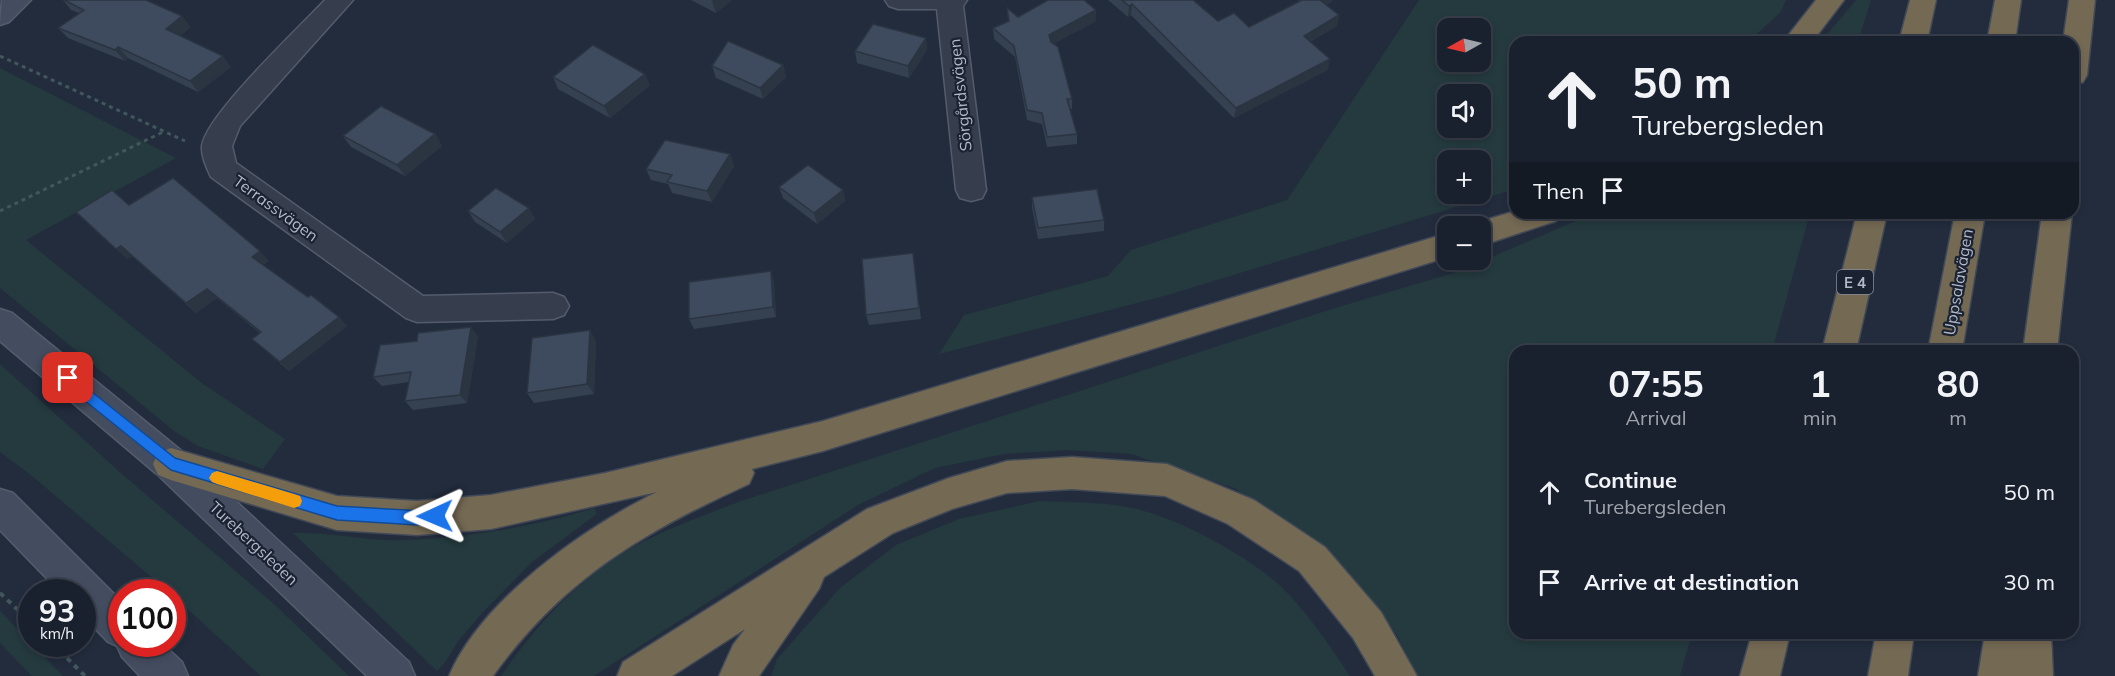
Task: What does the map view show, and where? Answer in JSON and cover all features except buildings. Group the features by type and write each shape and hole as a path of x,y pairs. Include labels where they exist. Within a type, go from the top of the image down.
{"highway":[{"path":"1802,36 1831,0"},
{"path":"1914,36 1923,0"},
{"path":"2002,36 2008,0"},
{"path":"2078,36 2082,0"},
{"path":"1491,230 1526,219"},
{"name":"E 4","path":"1840,345 1871,219"},
{"name":"Uppsalavägen","path":"1947,345 1969,219"},
{"path":"2041,345 2056,219"},
{"path":"171,464 337,513 417,518 502,510 605,489 823,436 1437,248"},
{"path":"469,676 511,620 557,574 610,535 687,494 823,436"},
{"path":"637,676 880,521 949,494 1006,477 1072,473 1167,480 1241,512 1312,559 1367,625 1397,676"},
{"path":"739,676 747,659 817,561"},
{"path":"1760,676 1769,639"},
{"path":"1888,676 1894,639"},
{"path":"1998,676 2003,639"},
{"path":"2032,639 2034,676"}],"main road":[{"path":"0,16 18,0"},
{"name":"Turebergsleden","path":"0,322 171,464 395,676"},
{"path":"0,504 108,614"},
{"path":"149,657 168,676"}],"street":[{"path":"217,146 228,121 340,0"},
{"path":"898,0 951,0"},
{"name":"Sörgårdsvägen","path":"951,0 971,190"},
{"name":"Terrassvägen","path":"217,146 222,169 417,309 554,306"}],"path":[{"path":"0,56 164,132 193,144 217,146"},
{"path":"0,211 164,132"},
{"path":"0,593 18,610"},
{"path":"66,657 85,676"}],"green space":[{"path":"1419,0 1786,0 1780,13 1755,36 1509,36 1509,191 1491,196 1491,150 1437,150 1437,204 1466,204 1168,295 939,354 964,315 1108,276 1131,250 1287,200"},
{"path":"1856,0 1871,0 1860,36 1826,36"},
{"path":"0,68 176,158 26,240 203,384 285,439 263,469 198,446 174,431 0,288"},
{"path":"1580,219 1808,219 1774,345 1509,345 1509,639 1690,639 1680,676 1417,676 1397,635 1321,546 1234,488 1131,454 1068,450 1004,454 935,468 858,505 594,676 501,676 540,625 586,580 620,555 648,539 738,502 1335,308 1462,270 1491,270 1491,257"},
{"path":"0,364 122,474 274,604 349,676 261,676 186,608 186,579 154,579 32,476 0,452"},
{"path":"1040,501 1106,504 1131,508 1176,522 1226,548 1257,567 1292,598 1350,676 771,676 777,659 840,588 896,545 959,519"},
{"path":"594,508 597,514 532,562 483,612 437,671 293,533 385,540 435,539 518,527"},
{"path":"0,611 18,630 18,657 45,657 63,676 32,676 0,643"}],"slow traffic":[{"path":"217,478 294,501"}],"route":[{"path":"68,378 171,464 337,513 417,518 435,516"}]}
